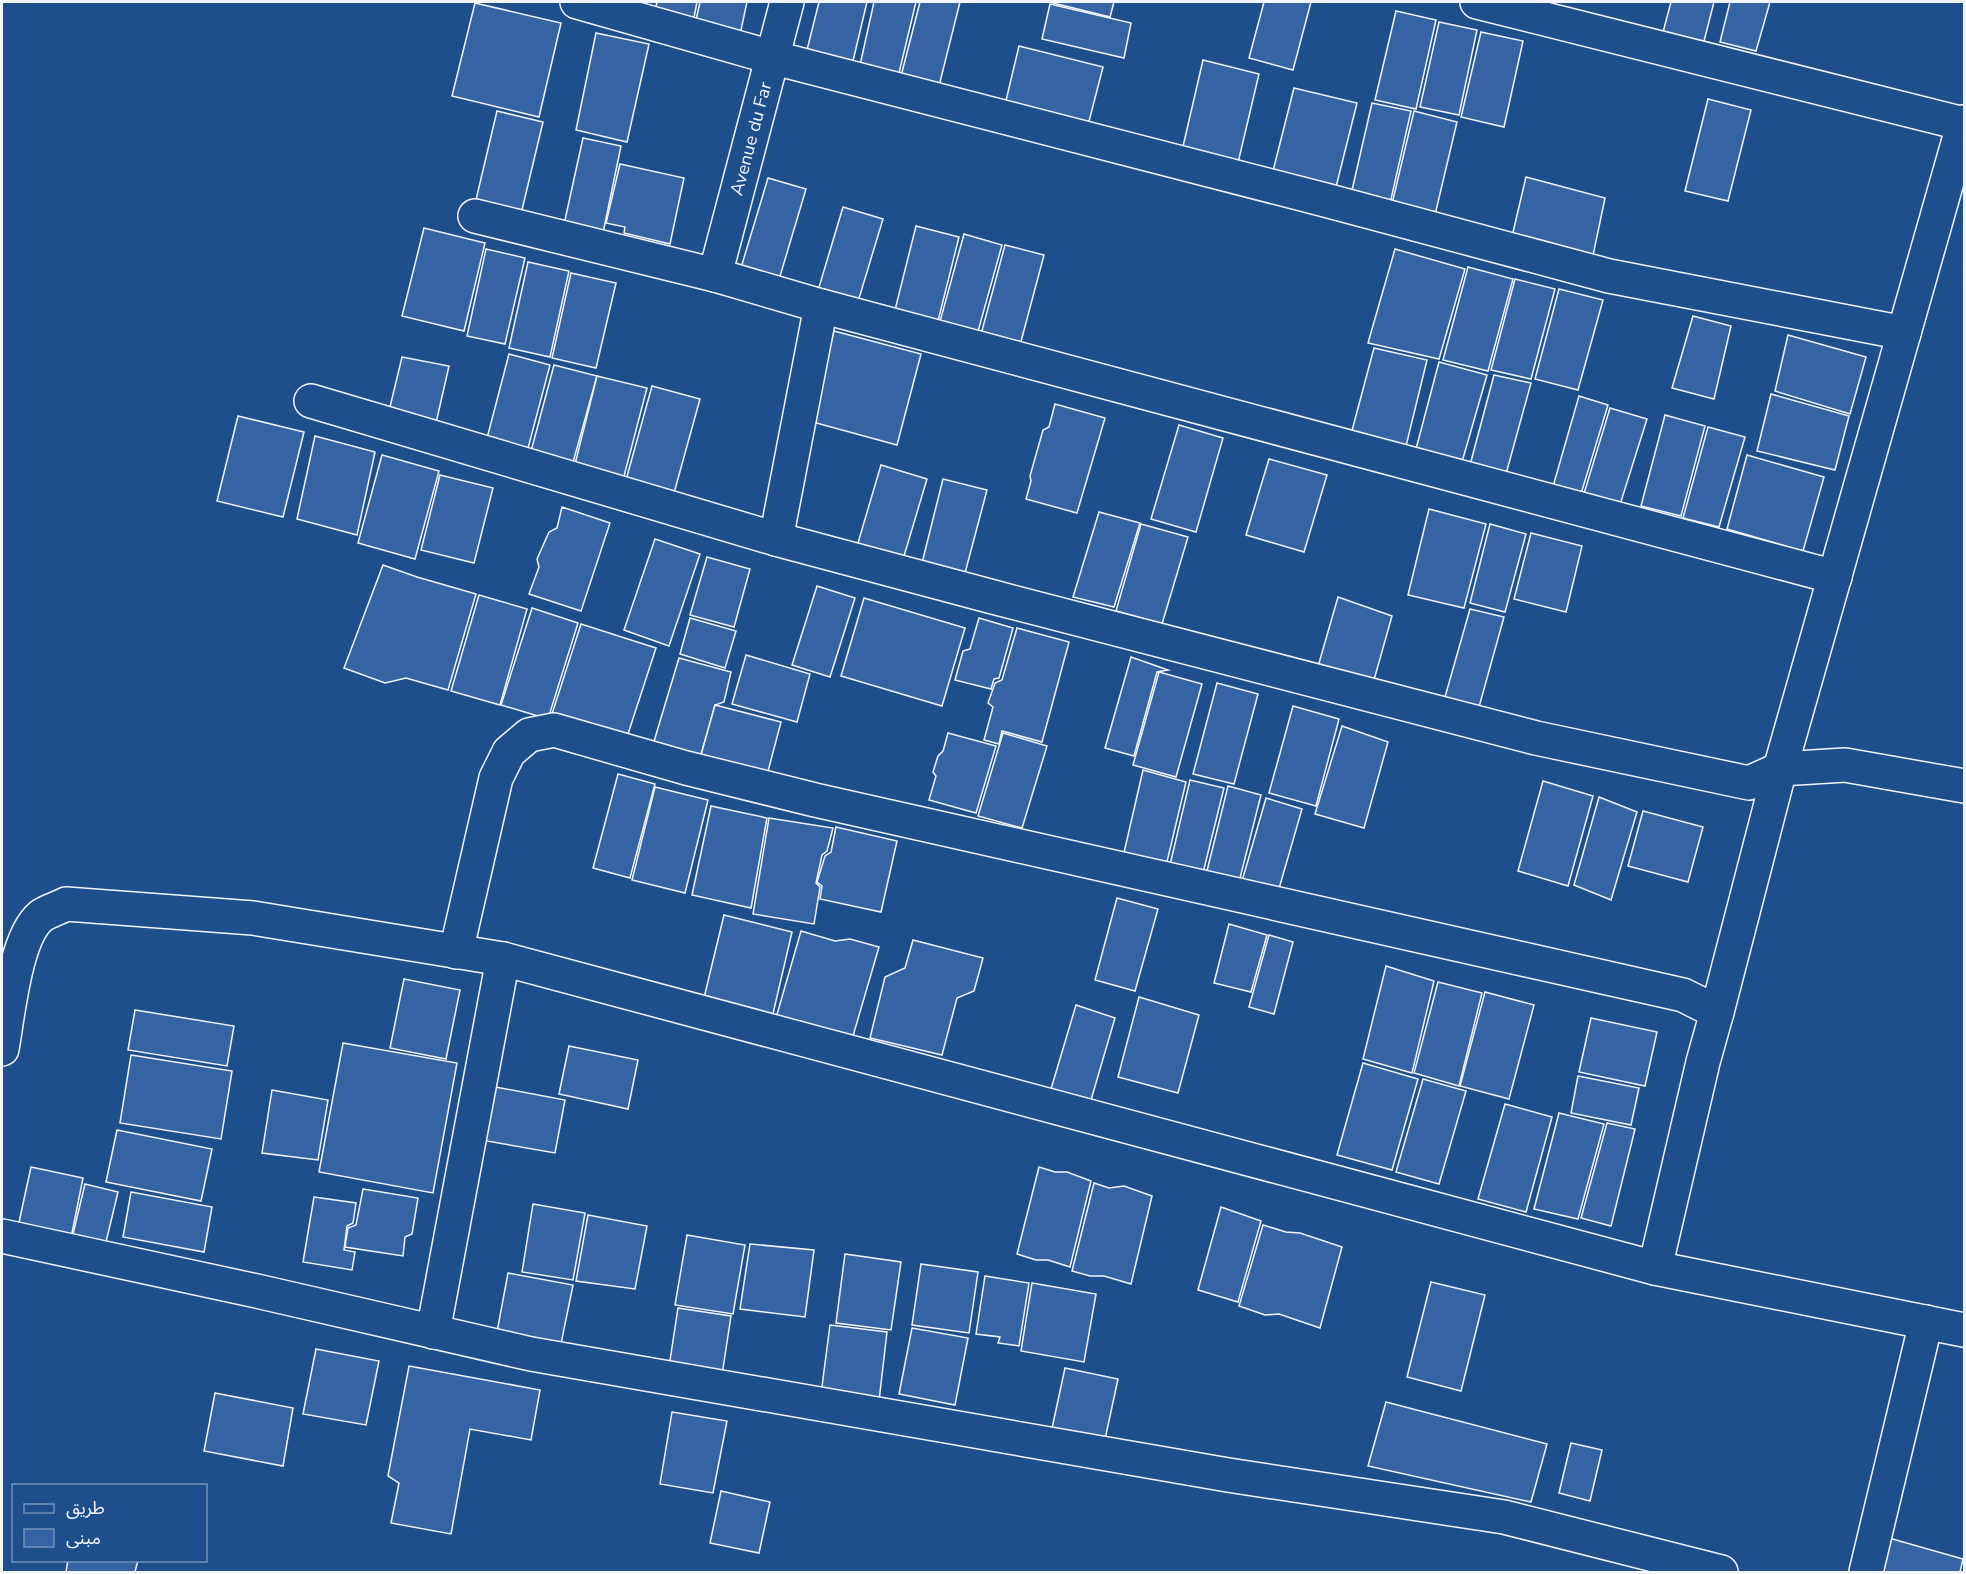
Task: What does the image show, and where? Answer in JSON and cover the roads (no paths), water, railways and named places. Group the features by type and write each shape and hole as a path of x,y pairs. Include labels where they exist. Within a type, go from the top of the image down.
{"street":[{"path":"577,2 771,57 1609,276 1904,333"},
{"name":"Avenue du Far","path":"715,275 787,2"},
{"path":"1477,2 1964,123 1780,769 1703,1062 1654,1268"},
{"path":"475,216 715,275 821,306 1835,577"},
{"path":"776,539 821,306"},
{"path":"311,401 776,539 1536,738 1749,783 1780,769 1845,765 1965,786"},
{"path":"456,952 496,778 509,752 529,735 554,730 686,768 815,800 1683,994 1717,1012"},
{"path":"2,1048 18,957 28,934 40,916 66,904 253,918 503,959 1654,1268 1965,1330"},
{"path":"433,1332 503,959"},
{"path":"2,1236 531,1354 1228,1475 1504,1517 1721,1572"},
{"path":"1866,1572 1926,1322"}]}
